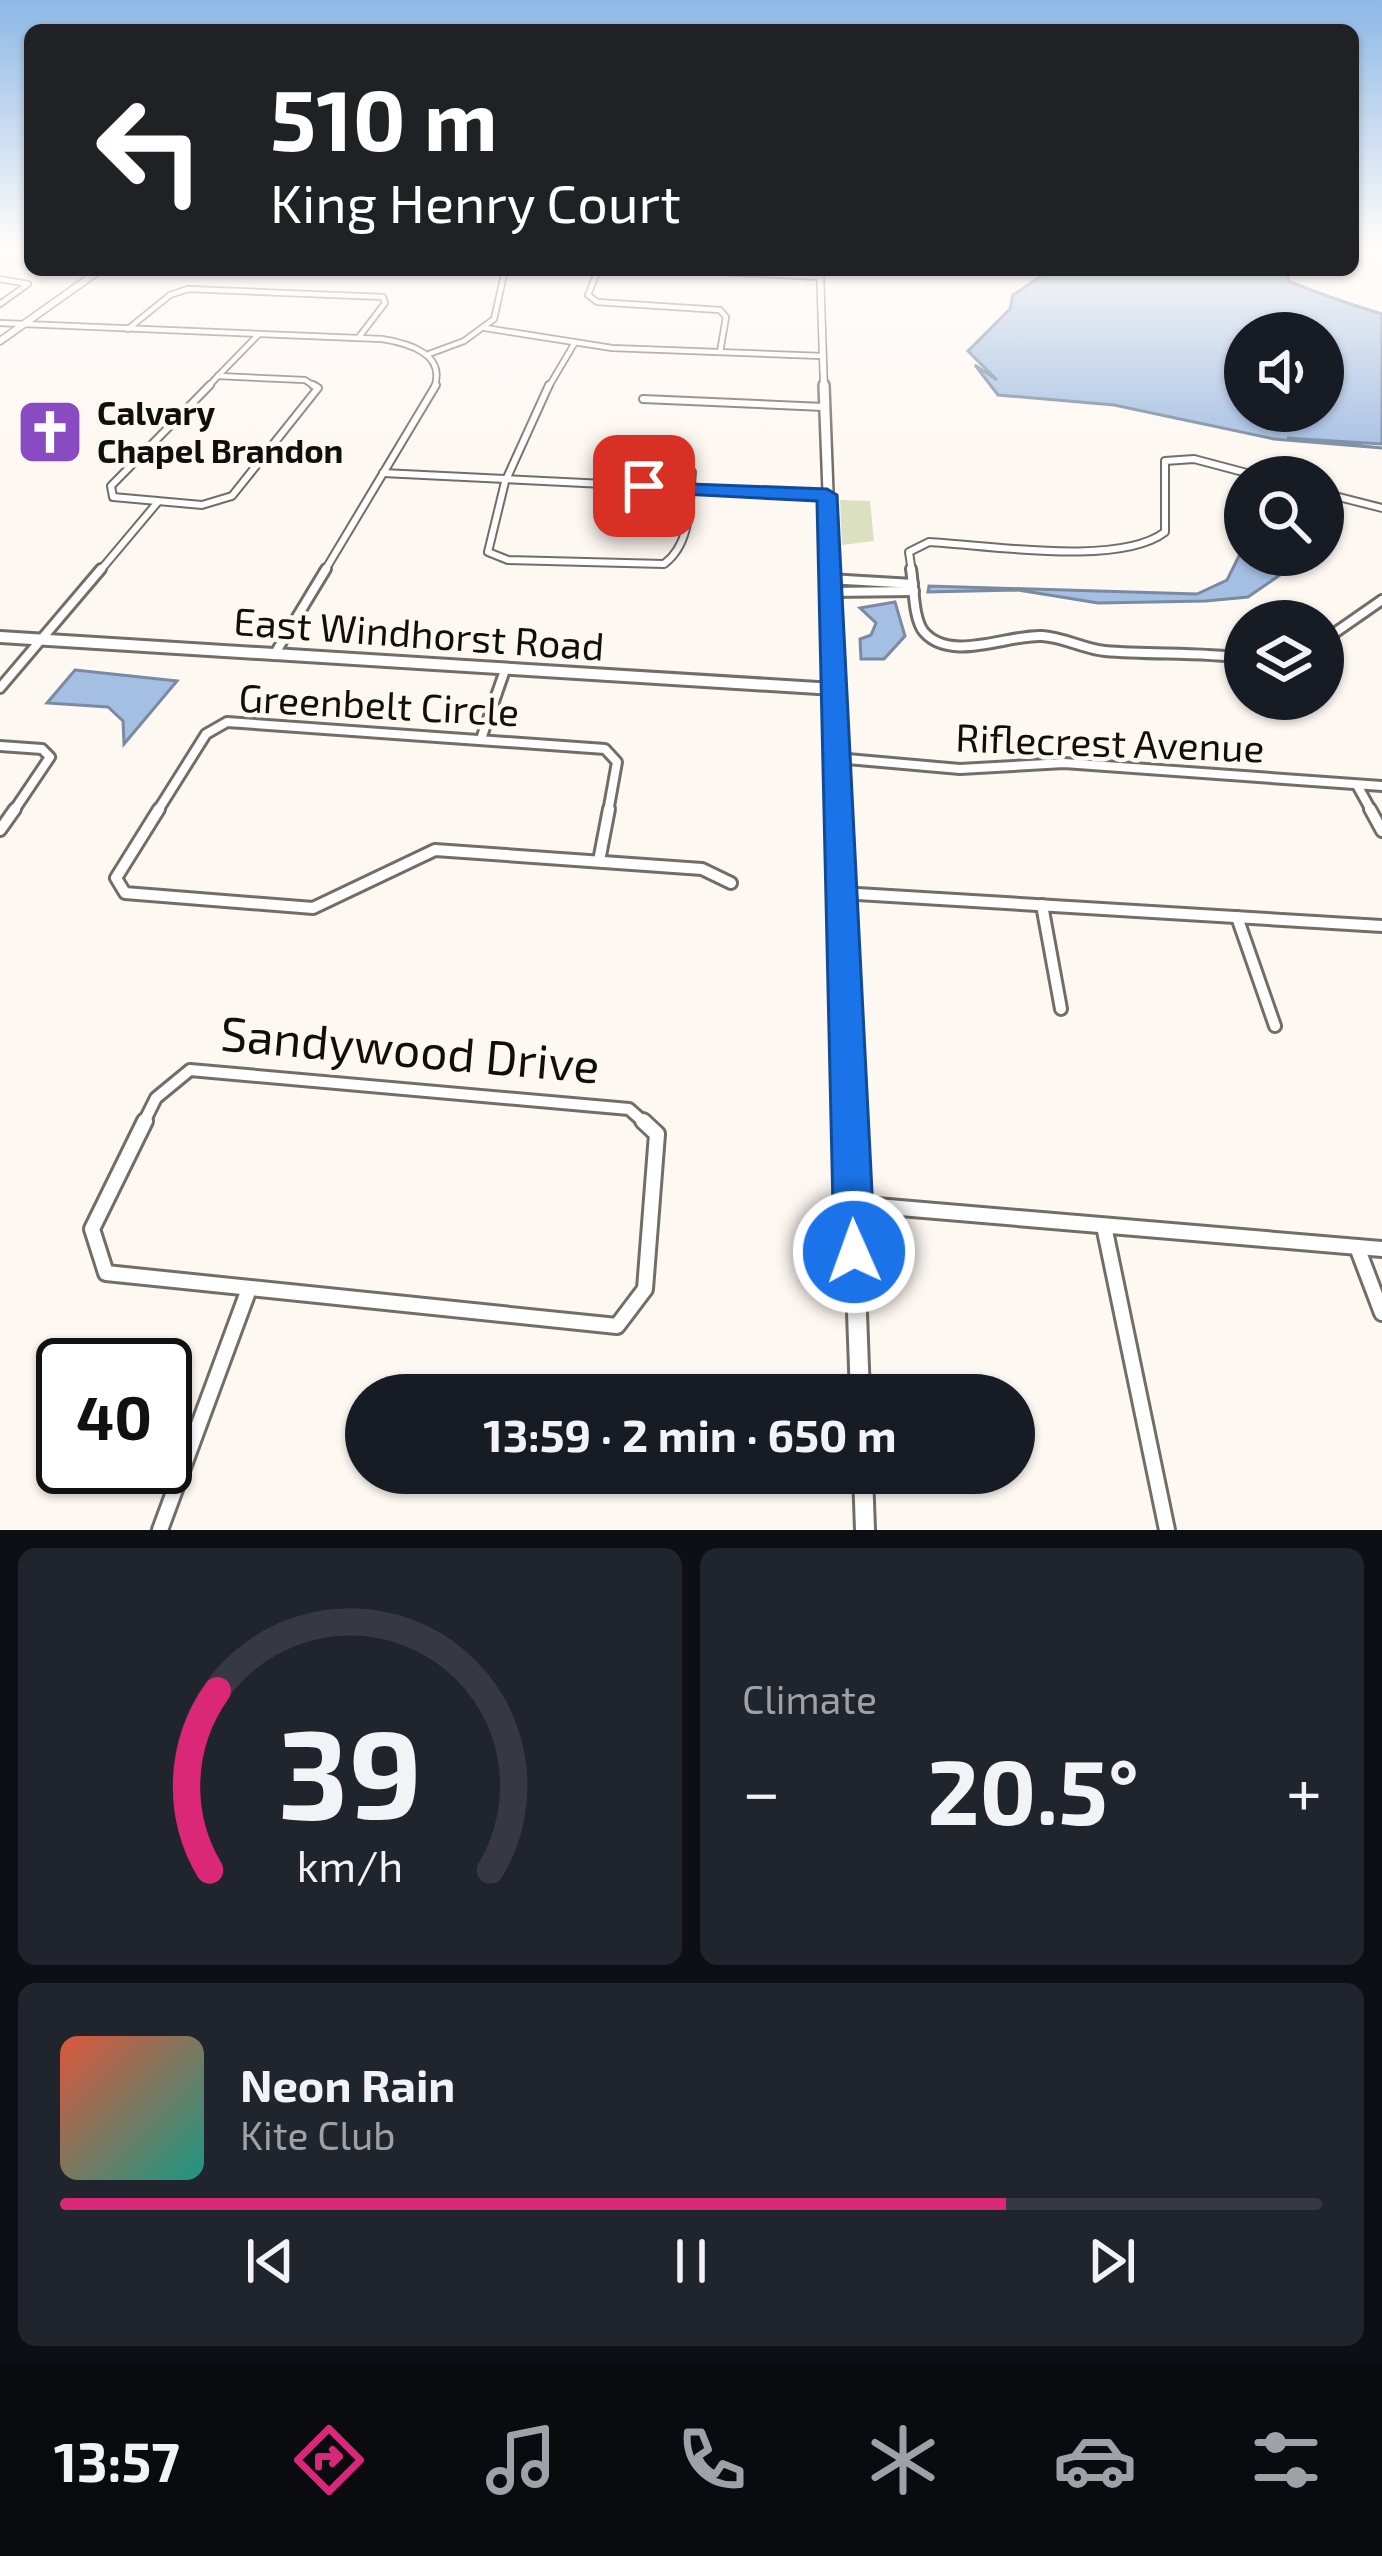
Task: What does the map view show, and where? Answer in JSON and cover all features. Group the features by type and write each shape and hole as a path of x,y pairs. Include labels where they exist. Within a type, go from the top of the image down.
{"street":[{"path":"0,341 35,316"},
{"path":"128,328 143,316"},
{"path":"359,338 375,316"},
{"path":"429,354 485,328 494,316"},
{"path":"720,352 725,316"},
{"path":"821,316 859,1374"},
{"path":"0,323 359,338 400,342 429,354 438,366 438,381 274,655"},
{"path":"485,328 574,344 822,356"},
{"path":"217,376 304,380 318,388 232,496 202,505 118,500 110,490 217,376 259,334"},
{"path":"574,344 555,370 485,538 494,556 649,567 669,563 681,550 692,472"},
{"path":"643,399 824,407"},
{"path":"1224,469 1173,458 1162,465 1165,532 1148,545 1113,550 917,544 909,552 920,627 926,636 948,643 985,645 1041,636 1102,651 1179,650 1224,655"},
{"path":"383,473 827,495"},
{"path":"1344,498 1382,508"},
{"path":"0,688 157,503"},
{"path":"830,586 869,581 914,587"},
{"path":"869,581 870,594"},
{"path":"830,586 870,594 914,587"},
{"path":"1344,626 1382,600"},
{"name":"East Windhorst Road","path":"0,638 833,689"},
{"path":"481,739 505,670"},
{"name":"Greenbelt Circle","path":"599,861 617,762 604,749 226,722 206,734 116,878 125,893 313,908 342,900 408,859 435,850 702,869 731,883"},
{"path":"0,746 42,749 50,757 0,830"},
{"name":"Riflecrest Avenue","path":"836,758 960,769 1112,766 1382,786"},
{"path":"1357,785 1382,831"},
{"path":"841,893 1382,926"},
{"path":"1042,905 1061,1010"},
{"path":"1237,917 1275,1026"},
{"name":"Sandywood Drive","path":"190,1070 629,1108 658,1134 645,1289 617,1326 249,1289 106,1274 92,1229 156,1098 190,1070"},
{"path":"853,1204 1382,1249"},
{"path":"1104,1226 1167,1530"},
{"path":"1357,1246 1382,1313"},
{"path":"160,1530 249,1289"},
{"path":"864,1494 865,1530"}],"green space":[{"path":"840,500 870,501 874,541 842,545"}],"water":[{"path":"1003,316 1224,316 1224,428 1114,405 998,395 975,365 997,380 968,351"},
{"path":"1344,316 1382,316 1382,444 1287,438 1382,448 1274,439 1241,432 1344,432"},
{"path":"1229,576 1278,576 1248,597 1206,601 1098,603 1018,590 928,592 929,586 1197,594"},
{"path":"895,602 905,636 884,659 861,659 860,639 871,635 876,623 860,608"},
{"path":"75,670 177,681 124,744 123,721 108,707 47,703"}],"place":[{"name":"Calvary Chapel Brandon","path":"50,432"}],"route":[{"path":"644,486 827,495 854,1252"}]}
